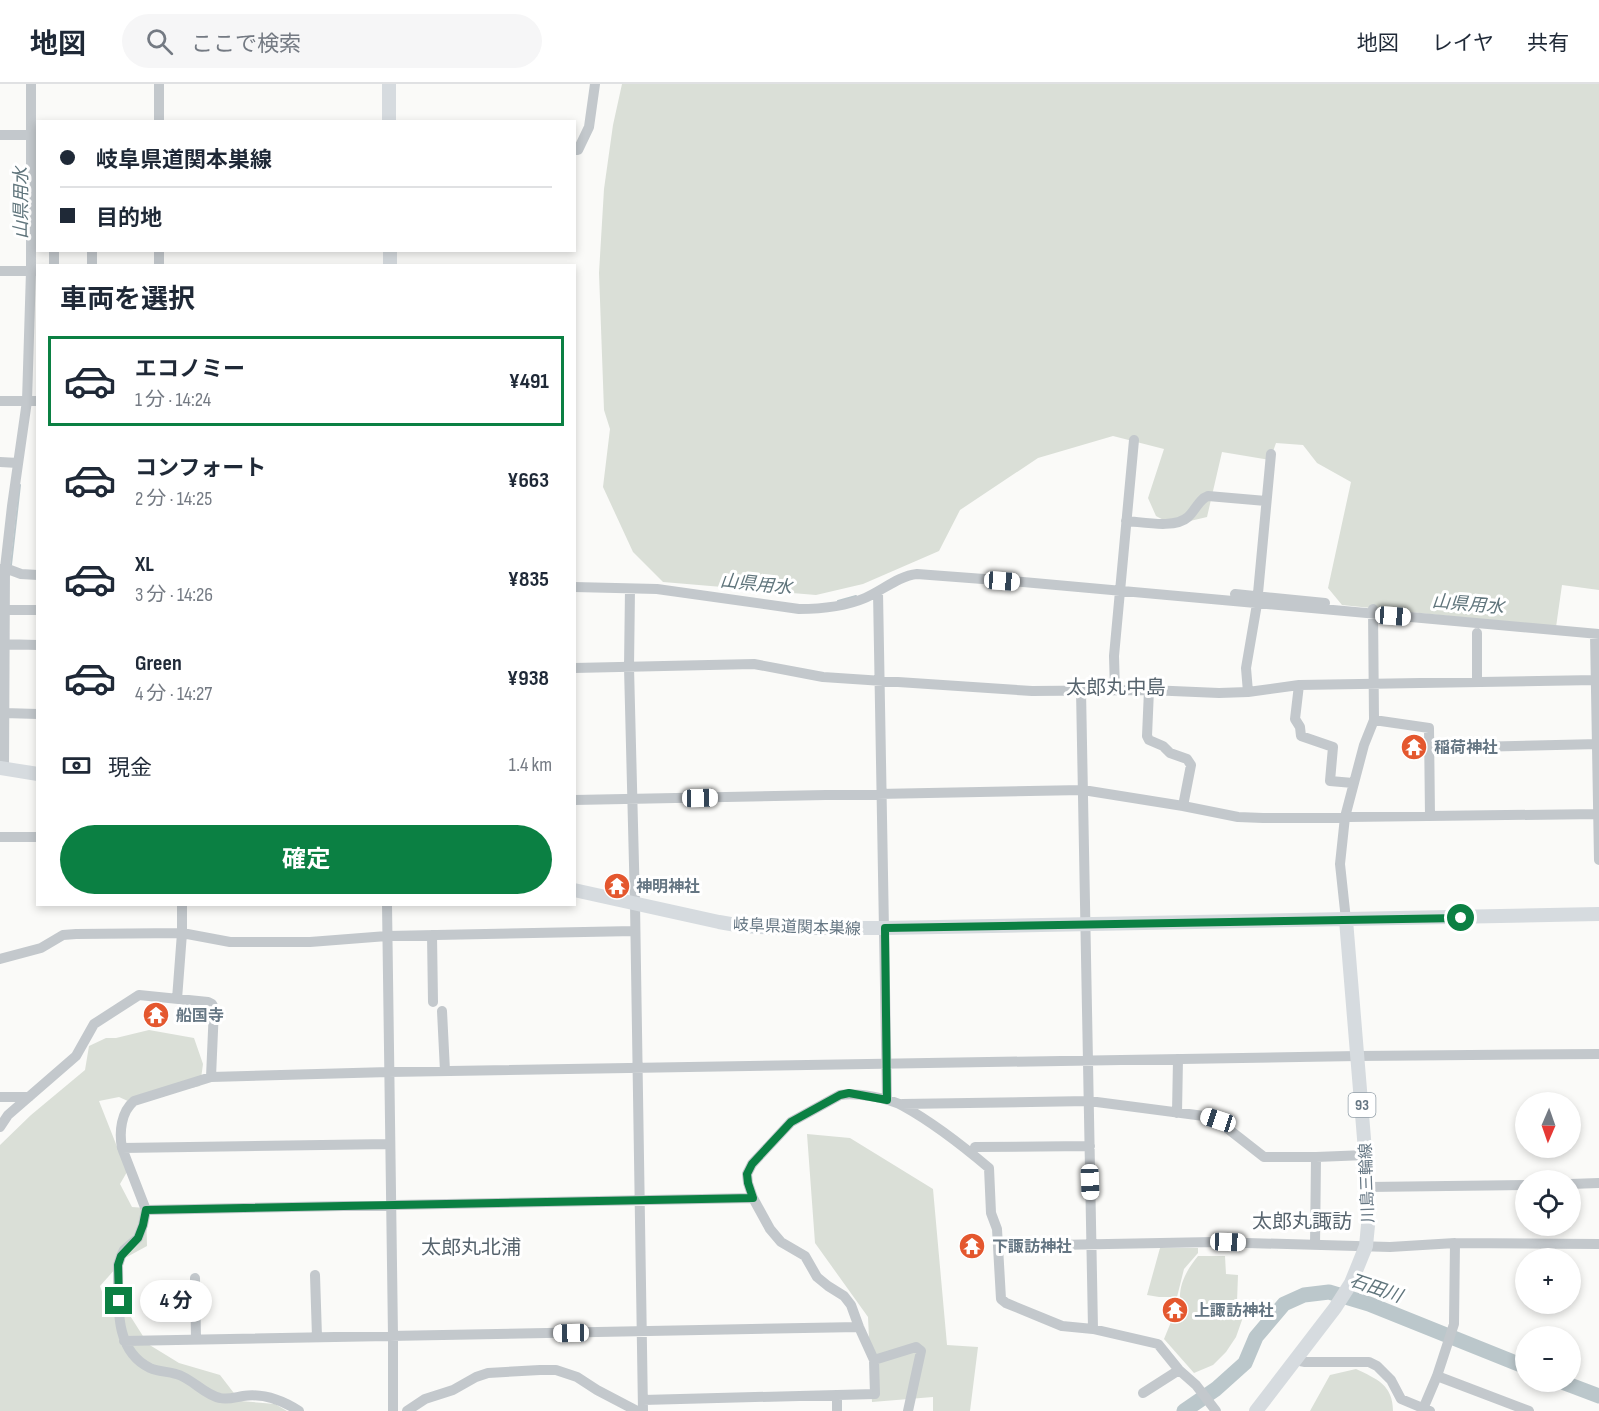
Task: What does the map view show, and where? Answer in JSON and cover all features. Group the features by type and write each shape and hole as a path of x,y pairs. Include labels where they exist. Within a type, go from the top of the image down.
{"main road":[{"path":"389,84 389,120"},
{"path":"2,768 36,774"},
{"name":"岐阜県道関本巣線","path":"576,890 719,922 780,928 1599,914"},
{"name":"川島三輪線","path":"1256,1411 1335,1308 1348,1287 1366,1246 1368,1187 1346,920"}],"street":[{"path":"2,768 4,713 2,644 5,610 3,568 6,505 32,401 34,135 31,84"},
{"path":"159,84 159,120"},
{"path":"576,150 589,127 595,84"},
{"path":"0,135 34,135"},
{"path":"0,271 34,271"},
{"path":"0,401 32,401"},
{"path":"1116,690 1114,656 1134,440"},
{"path":"1248,692 1246,668 1258,600 1271,454"},
{"path":"0,462 18,463"},
{"path":"1126,521 1179,523 1196,509 1203,498 1208,496 1266,501"},
{"path":"3,568 21,574 36,575"},
{"path":"576,587 657,589 799,609 828,608 864,599 907,575 916,574 1258,600 1597,634 1599,860"},
{"path":"630,589 629,667 643,1406 875,1394 874,1360 851,1305 844,1296 817,1277 804,1256 781,1242 770,1229 753,1198 748,1183 747,1174 752,1164 791,1122 840,1095 849,1093 901,1104 1089,1101 1204,1116 1218,1120 1264,1157 1366,1155"},
{"path":"878,592 887,1100"},
{"path":"1258,600 1325,603"},
{"path":"5,610 36,610"},
{"path":"1346,920 1340,864 1345,817 1364,745 1374,720 1372,612"},
{"path":"1477,633 1477,681"},
{"path":"2,644 36,645"},
{"path":"576,668 754,664 823,677 1032,691 1149,690 1219,693 1248,692 1299,685 1597,679"},
{"path":"1299,685 1295,719 1300,727 1301,736 1333,747 1330,781 1353,783"},
{"path":"1081,690 1093,1329"},
{"path":"1149,690 1147,736 1149,740 1163,746 1170,753 1187,759 1191,765 1183,806"},
{"path":"4,713 36,714"},
{"path":"1374,720 1430,728 1430,816"},
{"path":"1429,748 1598,744"},
{"path":"576,800 1083,790 1246,817 1599,814"},
{"path":"0,837 36,837"},
{"path":"177,999 182,906"},
{"path":"387,906 393,1411"},
{"path":"0,958 41,948 63,935 182,933 230,942 310,942 387,936 635,931"},
{"path":"432,935 433,1002"},
{"path":"0,1127 8,1115 76,1056 94,1024 139,995 212,1004 214,1008 211,1077"},
{"path":"442,1011 445,1071"},
{"path":"299,1411 273,1398 257,1395 220,1398 178,1374 160,1372 147,1367 132,1355 124,1341 120,1320 118,1265 124,1250 138,1238 146,1210 121,1141 123,1117 127,1107 134,1101 211,1077 1088,1060 1599,1054"},
{"path":"1177,1113 1178,1059"},
{"path":"0,1097 29,1097"},
{"path":"901,1104 989,1168 991,1213 997,1229 999,1246 1001,1299 1062,1326 1093,1329 1158,1344 1179,1370 1196,1385 1216,1411"},
{"path":"122,1148 390,1144"},
{"path":"975,1147 1090,1146"},
{"path":"1315,1245 1316,1157"},
{"path":"1581,1184 1599,1183"},
{"path":"1368,1187 1515,1185"},
{"path":"146,1210 753,1198"},
{"path":"999,1246 1213,1242 1390,1247 1455,1243 1599,1244"},
{"path":"1295,1360 1368,1362 1377,1366 1391,1380 1401,1398 1427,1410 1454,1324 1455,1243"},
{"path":"315,1275 317,1337"},
{"path":"195,1278 196,1339"},
{"path":"124,1341 859,1327"},
{"path":"874,1360 916,1347 921,1351 908,1411"},
{"path":"407,1411 425,1400 453,1390 482,1375 540,1370 556,1370 577,1377 637,1411"},
{"path":"1143,1393 1179,1370"},
{"path":"1437,1376 1528,1411"},
{"path":"837,1395 837,1411"}],"shaded area":[{"path":"622,84 1599,84 1599,590 1562,585 1556,627 1342,605 1328,588 1351,482 1317,463 1303,445 1276,443 1270,460 1222,452 1207,517 1173,525 1156,516 1148,498 1164,449 1113,436 1038,458 960,510 939,551 863,584 816,595 663,582 633,552 603,487 610,429 604,410 599,273 604,189 613,125"},
{"path":"149,1030 194,1038 203,1064 200,1086 130,1102 119,1097 99,1101 127,1172 120,1184 132,1207 146,1208 147,1246 125,1258 100,1286 110,1315 129,1314 148,1344 179,1363 220,1375 240,1401 275,1404 287,1411 0,1411 0,1145 31,1115 85,1070 89,1046 106,1038 116,1038"},
{"path":"807,1134 850,1138 933,1189 947,1345 978,1347 970,1411 933,1411 933,1397 872,1402 868,1317 815,1243"},
{"path":"1160,1248 1198,1248 1198,1253 1184,1269 1177,1297 1147,1295"},
{"path":"1198,1256 1225,1256 1226,1274 1238,1275 1237,1302 1242,1320 1236,1337 1226,1352 1213,1365 1194,1373 1164,1339 1180,1300 1185,1276"},
{"path":"1356,1369 1377,1380 1387,1389 1393,1411 1310,1411 1330,1375"}],"waterway":[{"name":"山県用水","path":"11,565 20,485"},
{"name":"山県用水","path":"838,601 856,596"},
{"name":"石田川","path":"1184,1411 1216,1389 1245,1363 1256,1337 1284,1304 1304,1295 1329,1292 1369,1304 1515,1363"},
{"name":"石田川","path":"1581,1389 1599,1396"}],"place":[{"name":"稲荷神社","path":"1414,747"},
{"name":"神明神社","path":"617,886"},
{"name":"船国寺","path":"156,1015"},
{"name":"下諏訪神社","path":"972,1246"},
{"name":"上諏訪神社","path":"1175,1310"}],"district":[{"name":"太郎丸中島","path":"1116,687"},
{"name":"太郎丸諏訪","path":"1302,1221"},
{"name":"太郎丸北浦","path":"471,1247"}],"route":[{"path":"119,1301 118,1265 124,1250 138,1238 146,1210 753,1198 747,1174 752,1164 791,1122 840,1095 849,1093 887,1100 885,928 1461,918"}]}
